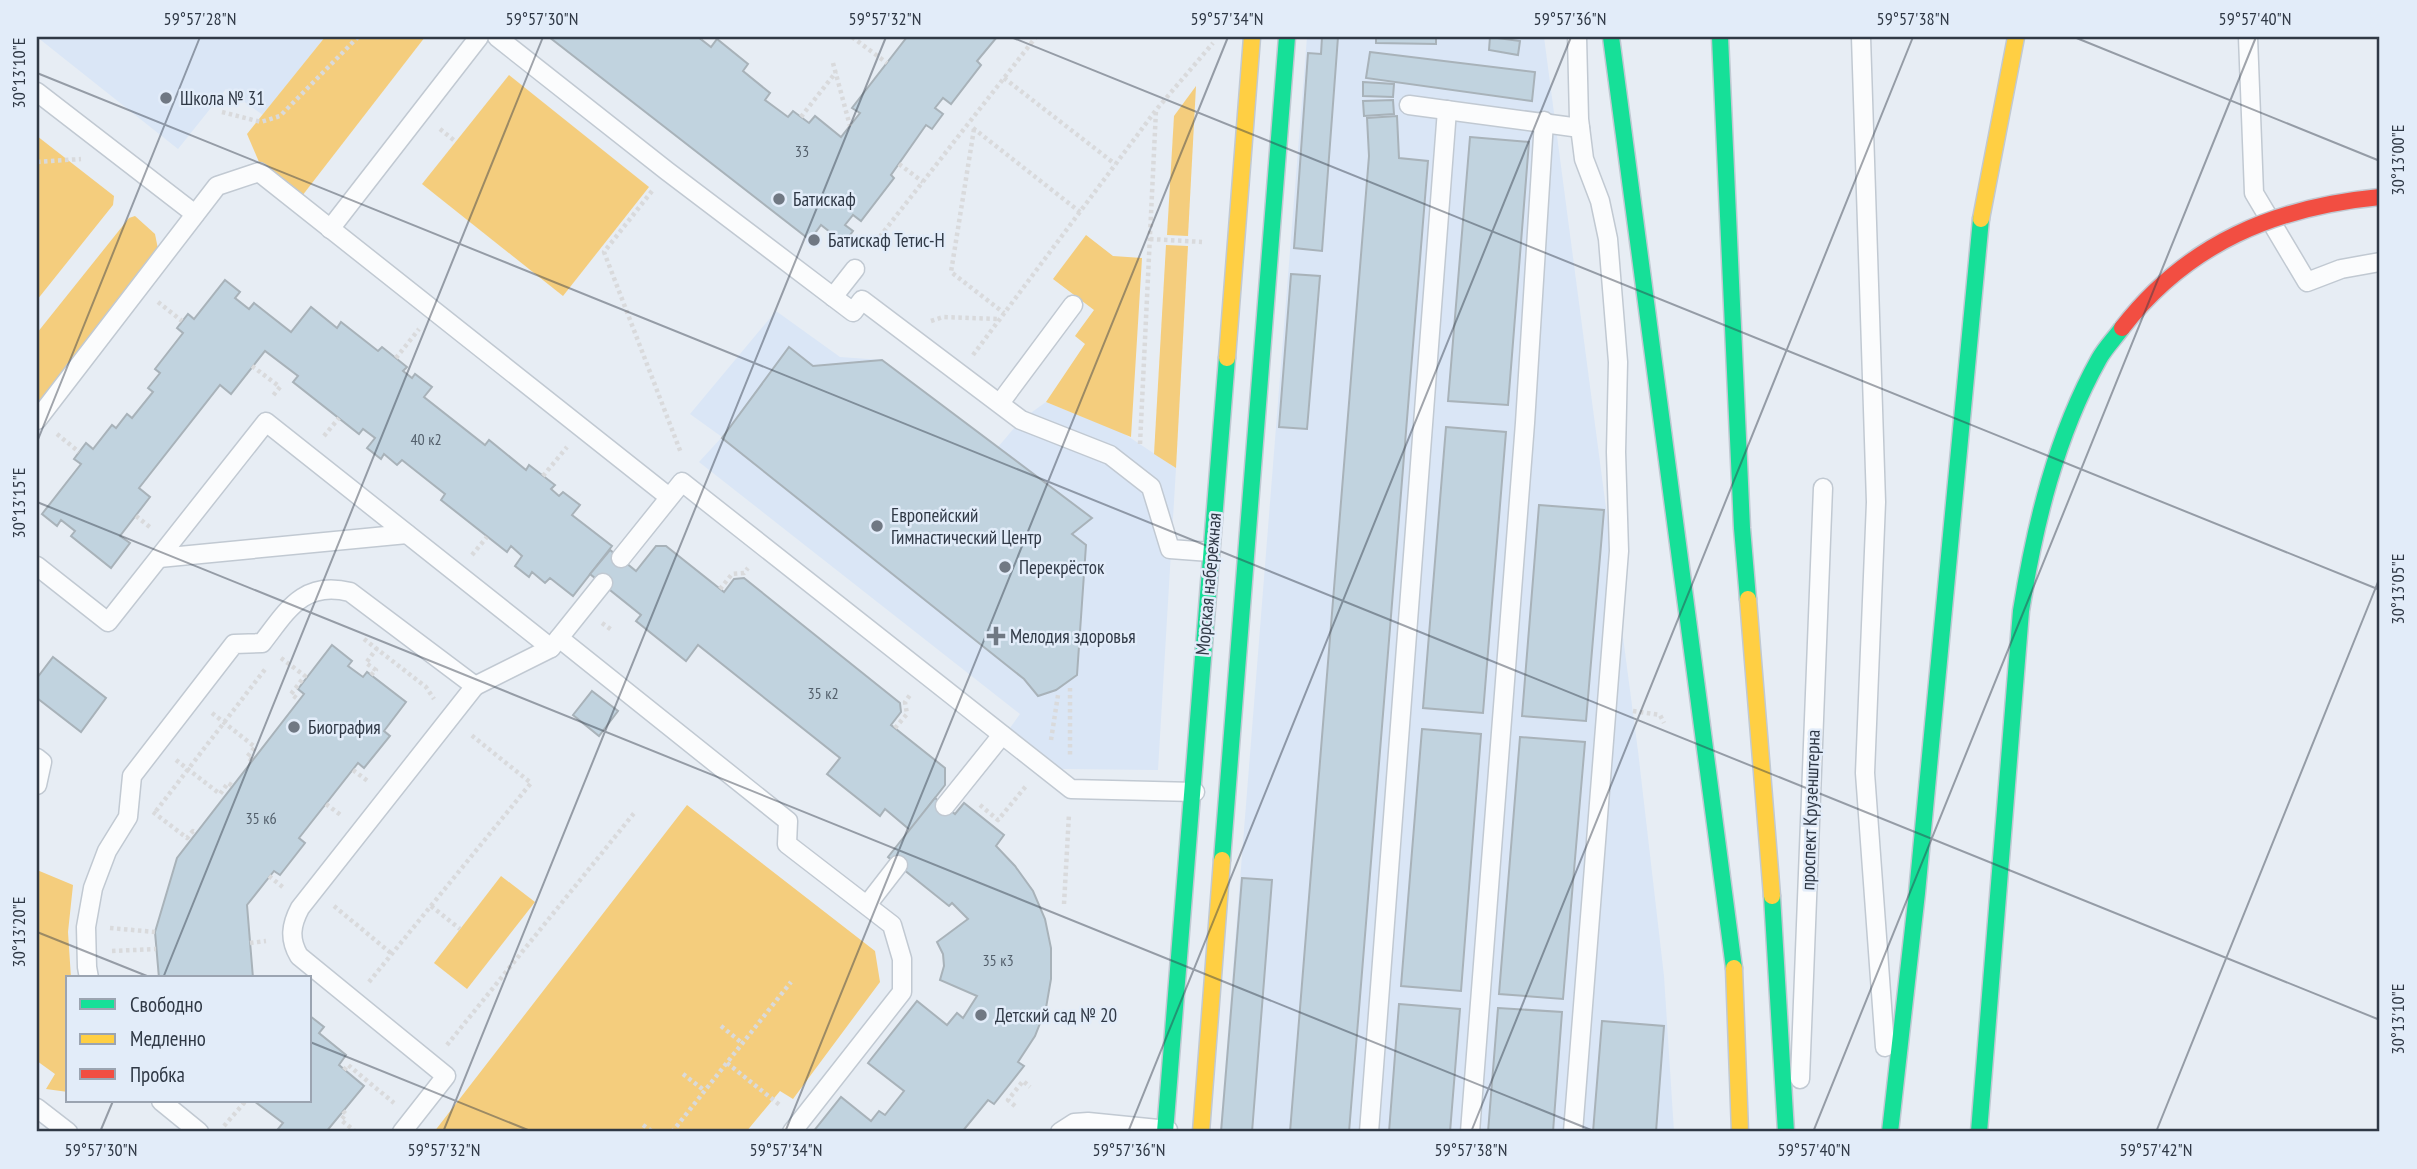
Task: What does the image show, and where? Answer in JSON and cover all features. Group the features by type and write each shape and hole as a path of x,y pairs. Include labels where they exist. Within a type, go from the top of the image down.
{"main road":[{"name":"Морская набережная","path":"1165,1131 1252,37"},
{"name":"Морская набережная","path":"1201,1132 1287,37"},
{"path":"1611,37 1733,953 1740,1132"},
{"path":"1890,1130 1917,893 1982,209 2016,37"},
{"path":"1720,44 1742,528 1770,866 1786,1132"},
{"path":"1979,1132 2021,611 2031,547 2049,478 2077,407 2100,357 2144,300 2204,251 2261,222 2337,201 2380,197"}],"lane":[{"path":"330,229 479,37"},
{"path":"497,37 667,172 853,312 862,300 1021,420 1110,455 1138,476 1151,486 1170,549 1210,552"},
{"path":"1573,1132 1619,551 1616,452 1618,362 1608,239 1600,201 1584,159 1580,128 1577,37"},
{"path":"1861,37 1876,502 1865,773 1890,1130"},
{"path":"2248,37 2254,193 2307,282 2341,269 2380,262"},
{"path":"37,92 195,214"},
{"path":"1409,105 1544,121 1580,128"},
{"path":"1369,1132 1447,110"},
{"path":"1470,1132 1525,423 1544,121"},
{"path":"37,420 217,186 259,172 669,497"},
{"path":"833,297 855,269"},
{"path":"999,403 1073,305"},
{"path":"37,566 108,622 266,422 407,534 788,821 787,844 892,925 902,958 902,992 796,1127"},
{"path":"621,558 682,482 1070,789 1228,794"},
{"name":"проспект Крузенштерна","path":"1798,1132 1823,488"},
{"path":"159,558 407,534"},
{"path":"407,1125 446,1076 299,956 292,938 295,918 443,713 475,686 555,643 603,583"},
{"path":"89,976 86,927 93,888 107,851 128,817 132,776 234,645 262,643 298,599 323,589 336,589 350,592 475,686"},
{"path":"945,806 1002,735"},
{"path":"37,758 42,762 37,786"},
{"path":"867,905 898,866"},
{"path":"161,1102 199,1132"},
{"path":"37,1108 68,1132"},
{"path":"1060,1132 1074,1123 1088,1122 1165,1131 1201,1132"}],"path":[{"path":"222,112 261,122 280,116 358,37"},
{"path":"852,37 887,63"},
{"path":"880,236 1036,37"},
{"path":"959,373 1156,110 1219,37"},
{"path":"833,63 850,125"},
{"path":"801,117 836,72"},
{"path":"1004,78 1115,164"},
{"path":"1138,476 1156,110"},
{"path":"968,124 1080,212"},
{"path":"974,129 951,272 1004,313"},
{"path":"899,164 923,182"},
{"path":"667,172 604,253 681,453"},
{"path":"1150,239 1213,242"},
{"path":"396,358 433,310"},
{"path":"904,332 943,317 1000,319"},
{"path":"252,366 280,387 265,406"},
{"path":"543,476 582,428"},
{"path":"720,589 732,574 744,573"},
{"path":"371,676 376,670 366,663 396,625"},
{"path":"354,1002 531,783 443,713 426,687 357,634"},
{"path":"262,643 305,676 292,694 299,700"},
{"path":"149,820 277,654"},
{"path":"192,698 255,747 247,757 252,760"},
{"path":"895,728 907,714 905,702"},
{"path":"1607,702 1623,711 1660,715 1665,725"},
{"path":"156,745 220,794 228,783 233,786"},
{"path":"130,794 187,838 194,831 196,833"},
{"path":"979,805 998,820 1003,815"},
{"path":"431,1065 635,812"},
{"path":"314,890 392,954"},
{"path":"431,906 460,929"},
{"path":"107,952 109,916"},
{"path":"107,928 155,932"},
{"path":"86,952 156,949"},
{"path":"672,1132 791,982"},
{"path":"721,1026 742,1043"},
{"path":"727,1063 796,1127"},
{"path":"344,1070 348,1065 407,1125"},
{"path":"683,1074 705,1091"},
{"path":"1016,1106 1008,1100 1023,1081 1030,1087"},
{"path":"218,1132 242,1102"},
{"path":"343,1111 346,1114 341,1120 356,1132"},
{"path":"643,1125 653,1132"}],"shaded area":[{"name":"Школа № 31","path":"37,37 325,37 263,115 226,89 178,149"},
{"path":"325,37 425,37 302,196 259,162 247,134"},
{"path":"1307,37 1544,37 1638,751 1664,976 1674,1132 1220,1132"},
{"path":"509,75 649,187 563,296 422,184"},
{"path":"1196,86 1188,236 1167,235 1174,116"},
{"path":"37,136 114,196 113,205 37,300"},
{"path":"135,216 155,234 158,249 37,409 37,333 129,218"},
{"path":"1086,235 1113,256 1142,258 1131,437 1046,402 1085,344 1075,336 1094,310 1053,279"},
{"path":"1166,245 1188,246 1176,468 1154,454"},
{"path":"776,311 840,357 882,360 998,447 1021,420 1046,402 1123,433 1176,468 1158,770 1062,769 1010,728 1020,714 699,462 722,437 690,414"},
{"path":"687,805 875,951 880,982 793,1099 780,1091 746,1132 434,1132"},
{"path":"37,870 73,885 68,932 71,976 66,976 66,1092 46,1089 55,1074 37,1061"},
{"path":"501,876 535,902 467,989 434,963"}],"building":[{"path":"549,37 698,37 711,47 717,39 748,64 743,71 770,93 765,100 788,117 793,111 809,123 815,116 841,137 860,113 852,108 907,37 997,37 977,61 981,65 951,104 943,98 935,108 943,114 932,129 926,125 891,175 894,178 861,221 853,215 845,225 853,231 844,243 821,225 810,240"},
{"path":"1322,37 1338,37 1322,251 1294,248 1308,53 1321,54"},
{"path":"1376,37 1436,37 1436,44 1376,43"},
{"path":"1490,37 1520,41 1518,55 1489,50"},
{"path":"1370,52 1535,72 1532,101 1366,78"},
{"path":"1363,82 1394,84 1393,97 1363,96"},
{"path":"1393,100 1394,114 1364,116 1363,101"},
{"path":"1397,116 1399,158 1428,161 1349,1132 1290,1132 1369,156 1367,118"},
{"path":"1470,137 1529,142 1508,405 1448,401"},
{"path":"1291,274 1320,276 1307,429 1279,427"},
{"path":"225,280 240,292 235,298 249,309 254,303 291,332 311,307 337,328 341,322 378,351 382,347 407,367 403,371 412,378 415,374 432,387 424,397 485,445 489,440 526,470 529,465 555,485 551,489 559,496 563,492 580,505 572,515 612,546 573,596 550,578 545,583 532,572 529,577 515,566 522,556 511,546 507,552 441,500 445,494 402,460 397,465 384,454 381,459 367,448 375,438 363,429 359,434 293,382 298,376 265,351 231,394 220,385 139,488 150,497 120,536 130,543 111,568 71,536 75,531 61,520 57,526 42,514 81,464 74,459 86,443 93,449 112,425 116,428 127,414 132,418 153,392 148,388 160,373 155,369 183,333 177,328 188,314 194,319"},
{"path":"789,347 813,366 882,360 1092,518 1072,534 1086,545 1077,675 1056,690 1038,696 1024,679 722,438"},
{"path":"1446,427 1506,432 1483,713 1423,708"},
{"path":"1539,505 1604,510 1586,721 1522,716"},
{"path":"656,546 666,546 724,592 734,579 744,578 900,703 901,712 891,725 945,768 945,785 910,830 885,809 880,816 827,774 840,758 698,645 686,661 636,621 641,615 590,574 610,550 636,571"},
{"path":"332,645 352,661 348,666 363,677 367,672 406,702 384,731 390,736 364,768 358,763 299,838 305,843 280,875 274,871 247,905 253,976 159,976 155,932 177,858 304,694 298,689"},
{"path":"53,657 106,698 81,732 37,698 37,678"},
{"path":"592,691 618,711 599,736 573,715"},
{"path":"1422,729 1481,734 1461,991 1401,986"},
{"path":"1520,737 1585,742 1563,999 1499,994"},
{"path":"935,798 955,814 964,803 1004,835 996,846 1033,891 1045,919 1051,948 1051,979 1046,1008 1035,1036 1018,1062 1024,1066 994,1104 988,1100 962,1132 813,1132 841,1097 871,1121 879,1111 885,1115 904,1091 868,1063 917,1001 947,1025 957,1013 963,1018 977,996 940,980 944,966 943,954 937,942 968,919 952,903 949,906 888,857"},
{"path":"1242,878 1272,880 1252,1132 1221,1132"},
{"path":"1399,1004 1460,1009 1450,1132 1389,1132"},
{"path":"1498,1008 1562,1012 1553,1132 1488,1132"},
{"path":"312,1018 324,1027 319,1033 346,1055 339,1065 364,1086 326,1132 282,1132 278,1129 283,1123 255,1102 312,1102"},
{"path":"1602,1021 1664,1026 1656,1132 1593,1132"}],"traffic: fast":[{"path":"1222,860 1287,37"},
{"path":"1611,37 1734,968"},
{"path":"1720,37 1742,528 1748,599"},
{"path":"1890,1132 1917,893 1981,219"},
{"path":"1979,1132 2021,611 2040,513 2059,450 2084,388 2104,351 2122,328"},
{"path":"1165,1132 1227,358"},
{"path":"1772,896 1786,1132"}],"traffic: slow":[{"path":"1227,358 1252,37"},
{"path":"1981,219 2016,37"},
{"path":"1748,599 1772,896"},
{"path":"1201,1132 1222,860"},
{"path":"1734,968 1740,1132"}],"traffic: jam":[{"path":"2122,328 2175,273 2236,234 2305,210 2380,197"}],"place":[{"name":"Школа № 31","path":"166,98"},
{"name":"Батискаф","path":"779,199"},
{"name":"Батискаф Тетис-Н","path":"814,240"},
{"name":"Европейский Гимнастический Центр","path":"877,526"},
{"name":"Перекрёсток","path":"1005,567"},
{"name":"Мелодия здоровья","path":"996,636"},
{"name":"Биография","path":"294,727"},
{"name":"Детский сад № 20","path":"981,1015"}]}
